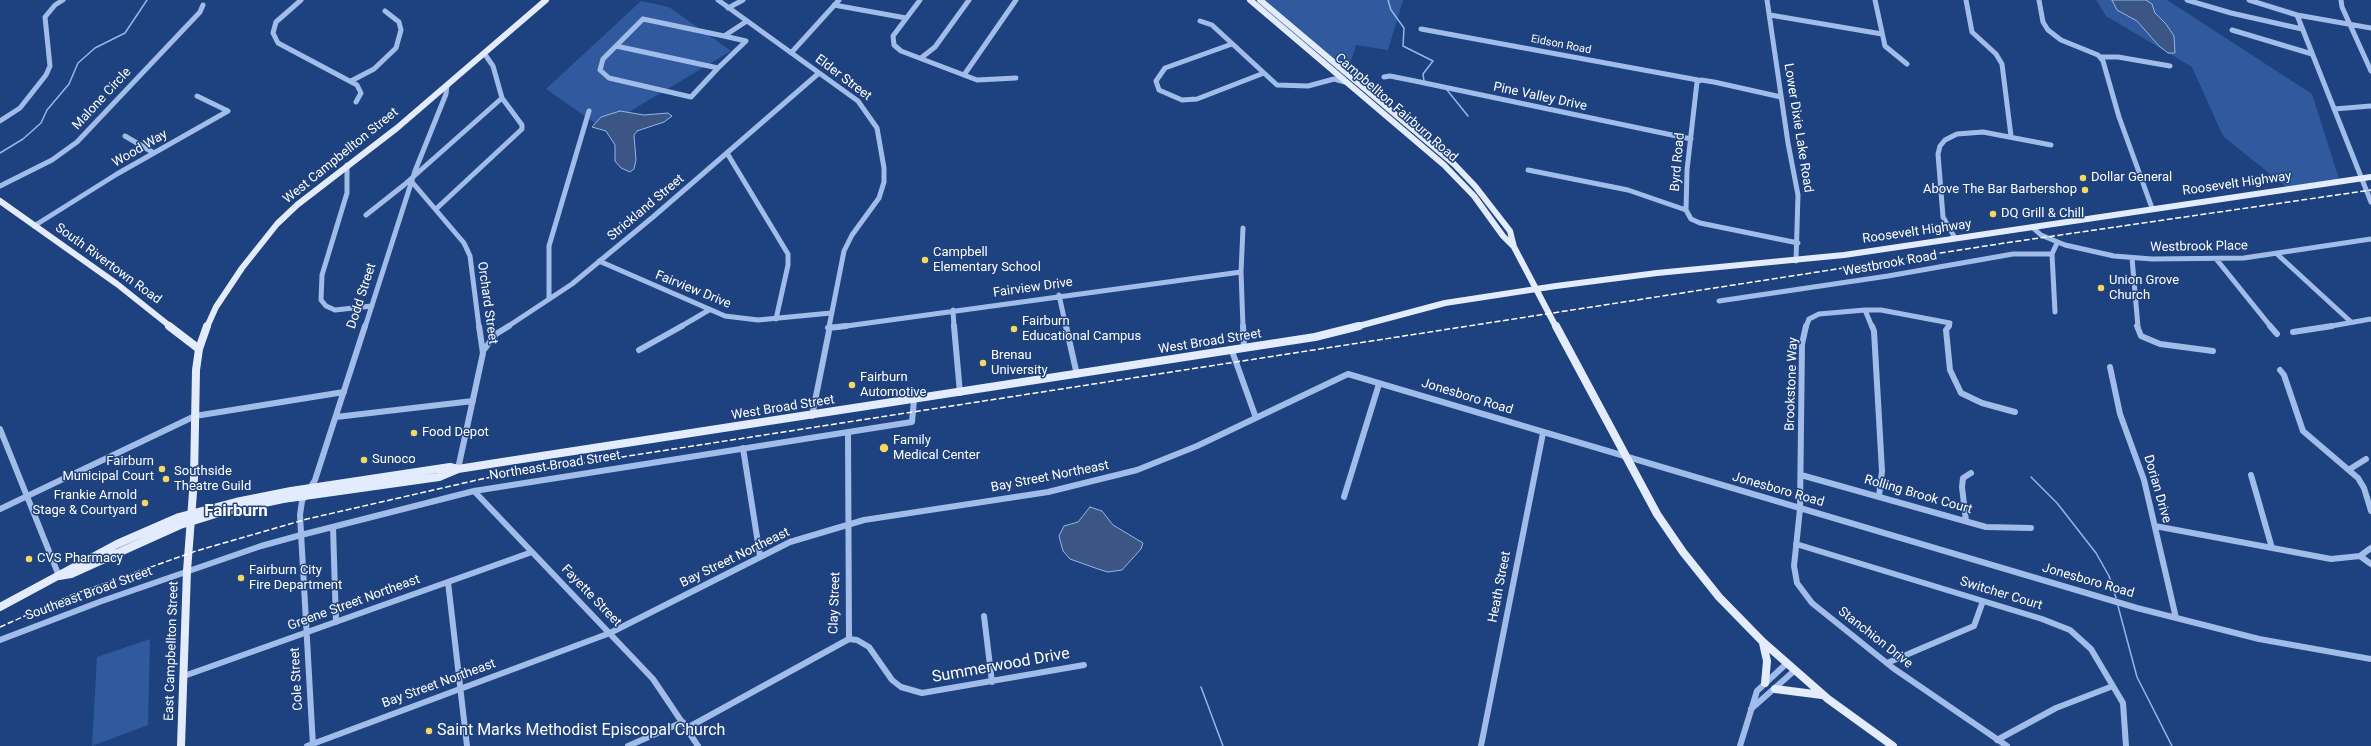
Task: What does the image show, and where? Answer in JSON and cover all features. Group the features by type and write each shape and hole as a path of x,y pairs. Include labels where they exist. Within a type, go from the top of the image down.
{"main road":[{"name":"West Campbellton Street","path":"188,558 192,518 196,370 199,349 216,307 253,254 297,205 397,128 546,0"},
{"name":"Campbellton Fairburn Road","path":"1250,0 1455,175 1514,247 1657,514 1683,552 1719,597 1786,664 1824,696 1893,746"},
{"name":"Campbellton Fairburn Road","path":"1260,0 1454,164 1510,231 1514,247"},
{"name":"Roosevelt Highway","path":"1536,290 1657,272 1796,261 2371,177"},
{"name":"South Rivertown Road","path":"0,202 117,284 199,349"},
{"name":"West Broad Street","path":"192,518 304,496 439,477 458,469 812,416 1315,337 1353,329 1445,303 1536,290"},
{"name":"West Broad Street","path":"0,607 59,576 70,574 192,518 260,496 450,467 458,469"},
{"name":"East Campbellton Street","path":"181,746 188,558"},
{"path":"1763,642 1767,661 1765,683"},
{"path":"1775,689 1824,696"}],"street":[{"path":"0,121 20,108 46,75 50,66 46,17 55,5 63,0"},
{"path":"301,0 285,12 276,22 273,33 278,43 357,85 361,93 356,102"},
{"name":"Elder Street","path":"718,0 858,101 867,111 877,128 884,168 884,182 879,198 852,234 844,251 812,416"},
{"path":"726,6 735,0"},
{"path":"726,6 743,0"},
{"path":"791,53 838,0"},
{"path":"920,0 893,36 894,45 903,52 964,75 986,81 1016,78"},
{"path":"921,58 934,47 969,0"},
{"path":"964,75 1016,0"},
{"name":"Lower Dixie Lake Road","path":"1767,0 1781,96 1798,195 1798,243 1796,261"},
{"path":"1875,0 1885,46 1891,53 1907,64"},
{"path":"1966,0 1970,14 1972,32 1996,54 2002,64 2012,136"},
{"path":"2039,0 2043,22 2048,30 2061,40 2100,57 2118,57 2170,66"},
{"path":"2186,0 2231,13 2302,29"},
{"path":"2249,0 2297,15 2371,28"},
{"path":"2341,0 2349,25 2371,71"},
{"name":"Malone Circle","path":"0,186 52,160 77,142 200,12 203,5"},
{"path":"834,5 906,18"},
{"path":"351,81 374,69 396,48 401,30 399,22 385,11"},
{"path":"1770,15 1882,34"},
{"path":"2297,15 2371,202"},
{"path":"643,20 724,36 746,41 691,97 609,78 600,70 603,59 643,20"},
{"path":"1200,20 1212,25 1277,86 1308,86 1329,79 1347,82"},
{"path":"724,36 747,21"},
{"name":"Eidson Road","path":"1421,28 1698,80"},
{"path":"2232,30 2312,54"},
{"path":"1232,44 1165,68 1156,81 1159,90 1168,96 1182,100 1197,99 1264,73"},
{"path":"616,46 718,68"},
{"path":"436,209 522,129 522,125 502,98 493,66 484,53"},
{"path":"2100,57 2103,61 2119,117 2152,208"},
{"path":"1329,67 1329,79"},
{"name":"Strickland Street","path":"483,351 496,334 549,299 599,261 819,73"},
{"name":"Pine Valley Drive","path":"1384,77 1390,76 1691,139"},
{"path":"1698,80 1742,87 1781,96"},
{"name":"Byrd Road","path":"1698,80 1691,139 1686,210 1692,219 1700,223 1798,243"},
{"name":"Dodd Street","path":"300,515 304,496 315,480 413,179 446,94 447,85"},
{"name":"Wood Way","path":"34,226 154,153 228,111 196,96"},
{"path":"366,215 413,179 502,98"},
{"path":"2334,109 2371,106"},
{"path":"549,299 548,246 589,111"},
{"path":"1955,238 1947,227 1943,217 1938,154 1940,146 1950,137 1965,132 1983,132 2012,136 2051,145"},
{"path":"125,136 154,153"},
{"path":"727,153 788,254 788,265 776,319"},
{"path":"348,165 347,192 322,275 321,300 326,306 335,310 372,306"},
{"path":"1528,170 1628,190 1686,210"},
{"name":"Orchard Street","path":"413,179 468,249 483,351 458,469"},
{"name":"Westbrook Place","path":"2032,227 2058,243 2096,252 2132,258 2216,260 2277,254 2371,239"},
{"path":"1243,228 1241,272 1244,348"},
{"path":"2055,312 2052,254 2058,243"},
{"name":"Westbrook Road","path":"1719,301 1888,276 2013,254 2052,254"},
{"path":"2277,254 2351,322"},
{"path":"2132,258 2137,325 2141,336 2160,344 2213,351"},
{"path":"2216,260 2277,334"},
{"name":"Fairview Drive","path":"599,261 709,310 741,319 776,319 831,313"},
{"name":"Fairview Drive","path":"828,328 1241,272"},
{"path":"1059,296 1077,375"},
{"path":"638,350 709,310"},
{"path":"953,310 960,393"},
{"path":"1865,310 1874,331 1882,471 1879,496"},
{"name":"Brookstone Way","path":"1800,509 1802,344 1805,328 1809,319 1819,314 1881,310 1950,323 1946,330 1950,370 1961,393 1982,403 2015,412"},
{"path":"2293,332 2371,319"},
{"path":"1232,351 1256,418"},
{"name":"Dorian Drive","path":"2110,367 2120,414 2144,480 2176,618"},
{"path":"2280,370 2284,375 2303,431 2315,443 2350,469 2364,488 2371,511"},
{"name":"Jonesboro Road","path":"1256,418 1348,374 1800,509 2176,618 2259,639 2371,659"},
{"path":"1344,497 1379,384"},
{"path":"0,508 195,416 344,392"},
{"name":"Northeast Broad Street","path":"187,571 302,535 474,491 912,422 914,400"},
{"path":"336,418 473,401"},
{"name":"Bay Street Northeast","path":"311,745 610,633 790,542 830,532 848,524 1048,492 1102,480 1172,457 1256,418"},
{"path":"0,429 59,576"},
{"name":"Clay Street","path":"628,746 685,725 849,639 848,432"},
{"name":"Heath Street","path":"1481,746 1543,433"},
{"path":"743,448 760,556"},
{"path":"2350,469 2366,459"},
{"path":"1966,521 1962,487 1963,478 1971,472"},
{"name":"Rolling Brook Court","path":"1801,475 1986,526 2031,528"},
{"path":"2251,475 2272,548"},
{"name":"Fayette Street","path":"474,491 653,679 698,746"},
{"name":"Stanchion Drive","path":"1800,509 1794,573 1804,595 1887,663 2007,746"},
{"name":"Cole Street","path":"300,515 311,745"},
{"path":"2155,526 2331,559 2360,556 2371,548"},
{"path":"333,527 336,622"},
{"name":"Switcher Court","path":"1796,544 2054,622 2070,630 2091,649 2113,686 2124,709 2126,746"},
{"name":"Greene Street Northeast","path":"184,676 532,552"},
{"path":"2360,556 2371,564"},
{"name":"Southeast Broad Street","path":"0,640 102,601 187,571"},
{"path":"448,582 467,746"},
{"path":"1887,663 1974,626 1976,624 1983,600"},
{"path":"984,616 992,682"},
{"name":"Summerwood Drive","path":"849,639 858,640 869,647 892,680 912,691 933,693 1084,665"},
{"path":"1740,746 1757,691 1786,664"},
{"path":"1750,710 1794,671"},
{"path":"1997,740 2056,708 2113,686"}],"shaded area":[{"path":"1253,0 1403,0 1388,50 1356,45 1345,79"},
{"path":"2096,0 2167,0 2312,94 2340,182 2290,190 2223,136 2192,67 2106,16"},
{"path":"2112,0 2146,0 2152,4 2155,13 2166,24 2174,36 2175,53 2168,53 2159,46 2137,21 2117,10"},
{"path":"641,1 669,7 731,51 602,128 546,89"},
{"path":"620,111 644,115 668,113 672,116 664,122 637,131 634,135 636,160 634,169 630,172 621,168 615,161 615,145 606,131 592,127 601,117"},
{"path":"1090,507 1102,511 1113,525 1143,543 1141,549 1122,570 1108,572 1101,570 1070,559 1063,551 1059,536 1064,526 1078,522"},
{"path":"150,639 148,725 92,746 97,657"}],"waterway":[{"path":"0,153 23,139 41,123 47,110 69,84 78,63 95,48 125,33 147,0"},
{"path":"1388,0 1391,10 1404,28 1403,46 1433,61 1423,74 1424,81"},
{"path":"1447,90 1468,116"},
{"path":"2031,477 2057,503 2096,553 2109,576 2116,598"},
{"path":"2118,606 2137,677 2172,746"},
{"path":"1201,687 1223,746"}],"railway":[{"path":"0,627 72,595 196,551 307,519 486,478 2005,243 2371,190"}],"place":[{"name":"Dollar General","path":"2083,178"},
{"name":"Above The Bar Barbershop","path":"2085,190"},
{"name":"DQ Grill & Chill","path":"1993,214"},
{"name":"Campbell Elementary School","path":"925,260"},
{"name":"Union Grove Church","path":"2101,288"},
{"name":"Fairburn Educational Campus","path":"1014,329"},
{"name":"Brenau University","path":"983,363"},
{"name":"Fairburn Automotive","path":"852,385"},
{"name":"Food Depot","path":"414,433"},
{"name":"Family Medical Center","path":"884,448"},
{"name":"Sunoco","path":"364,460"},
{"name":"Fairburn Municipal Court","path":"162,469"},
{"name":"Southside Theatre Guild","path":"166,479"},
{"name":"Frankie Arnold Stage & Courtyard","path":"145,503"},
{"name":"CVS Pharmacy","path":"29,559"},
{"name":"Fairburn City Fire Department","path":"241,578"},
{"name":"Saint Marks Methodist Episcopal Church","path":"429,731"}],"district":[{"name":"Fairburn","path":"236,512"}]}
